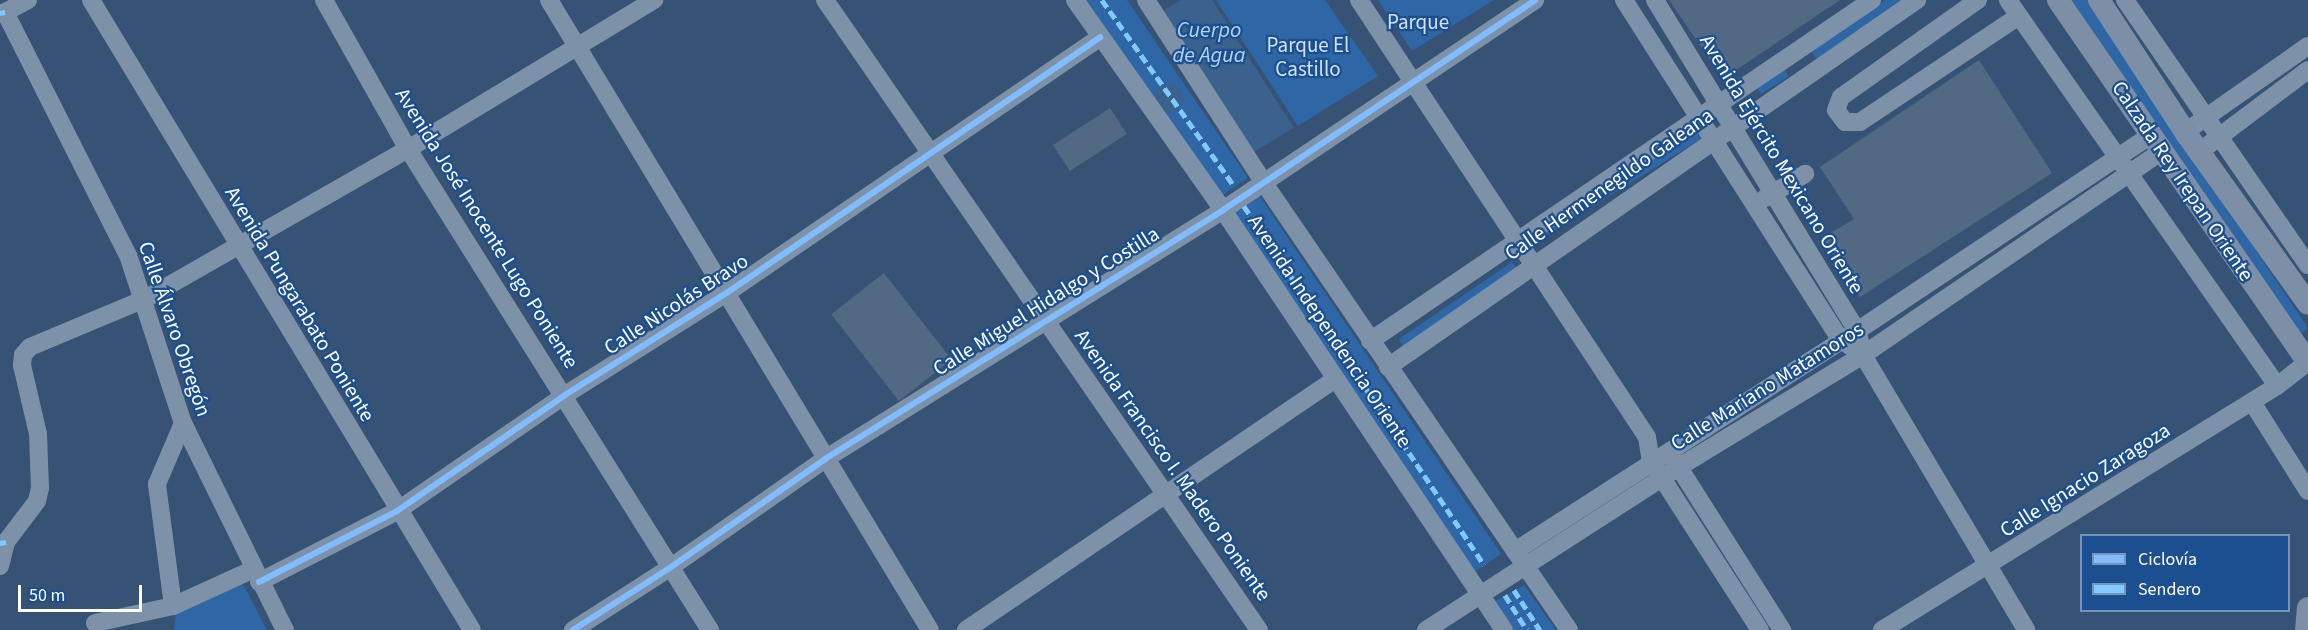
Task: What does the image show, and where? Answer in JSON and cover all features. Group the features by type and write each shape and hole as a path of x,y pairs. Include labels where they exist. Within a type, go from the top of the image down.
{"main road":[{"name":"Calzada Rey Irepan Oriente","path":"2058,0 2308,362"},
{"name":"Calzada Rey Irepan Oriente","path":"2099,0 2185,132 2308,304"},
{"path":"2306,630 2308,608"}],"street":[{"name":"Calle Álvaro Obregón","path":"28,0 5,12 128,255 145,299 183,423 256,576 285,630"},
{"name":"Avenida Pungarabato Poniente","path":"91,0 397,511 472,630"},
{"name":"Avenida José Inocente Lugo Poniente","path":"324,0 408,149 565,395 710,630"},
{"path":"549,0 728,292 825,459 930,630"},
{"path":"0,566 6,542 37,501 40,488 38,434 22,365 23,355 30,347 145,299 408,149 654,0"},
{"name":"Avenida Francisco I. Madero Poniente","path":"825,0 1259,630"},
{"name":"Avenida Independencia Oriente","path":"1075,0 1223,210 1334,380 1504,630"},
{"path":"1359,0 1647,437 1651,461 1760,630"},
{"name":"Calle Miguel Hidalgo y Costilla","path":"573,630 671,567 825,459 1223,210 1536,0"},
{"path":"1624,0 1841,340 1863,355 2026,630"},
{"name":"Avenida Ejército Mexicano Oriente","path":"1655,0 1720,103 1857,331 1863,355"},
{"name":"Calle Hermenegildo Galeana","path":"1370,341 1872,0"},
{"name":"Calle Hermenegildo Galeana","path":"1388,367 1733,125 1917,0"},
{"path":"1978,0 1841,97 1836,111 1845,122 1860,122 2019,16"},
{"path":"2008,0 2277,386"},
{"path":"2125,0 2208,116 2308,265"},
{"name":"Avenida Independencia Oriente","path":"1156,3 1264,183 1569,630"},
{"name":"Calle Nicolás Bravo","path":"95,623 146,623 173,606 256,576 397,511 565,395 728,292 930,150 1100,37"},
{"path":"2185,132 2308,46"},
{"path":"1799,49 1814,70"},
{"path":"2199,152 2308,70"},
{"name":"Calle Mariano Matamoros","path":"1515,551 1668,450 1857,331 2116,158 2156,143"},
{"name":"Calle Mariano Matamoros","path":"1426,630 1679,467 1863,355 2128,175 2156,143"},
{"path":"1754,205 1805,174"},
{"path":"1988,243 1998,262"},
{"path":"1796,272 1815,261"},
{"name":"Calle Ignacio Zaragoza","path":"1882,630 1988,567 2252,402 2308,362"},
{"path":"966,630 1334,380"},
{"path":"2252,402 2301,463 2308,491"},
{"path":"173,606 157,484 183,423"},
{"path":"1647,437 1668,450 1782,630"},
{"path":"1736,591 1752,582"}],"green space":[{"path":"1082,0 1127,0 1248,178 1219,197"},
{"name":"Parque El Castillo","path":"1216,0 1325,0 1378,76 1298,126"},
{"name":"Parque","path":"1378,0 1494,0 1412,51"},
{"path":"1885,0 1903,0 1818,61 1811,51"},
{"path":"2069,0 2088,0 2308,328 2299,335"},
{"path":"1784,69 1789,77 1761,94 1756,86"},
{"path":"1694,128 1701,139 1538,241 1531,230"},
{"path":"1259,195 1501,554 1474,572 1232,213"},
{"path":"1512,262 1519,271 1403,346 1399,339"},
{"path":"243,584 267,630 174,630 176,612"},
{"path":"1524,585 1556,630 1510,630 1492,603"}],"water":[{"name":"Cuerpo de Agua","path":"1181,0 1212,0 1294,128 1252,153 1160,12"},
{"path":"1169,84 1179,88 1183,98 1179,108 1169,112 1159,108 1155,98 1159,88"}],"building":[{"path":"1669,0 1840,0 1723,79"},
{"path":"1979,60 2052,173 1860,297 1822,238 1854,219 1820,167"},
{"path":"1110,108 1127,134 1070,171 1053,145"},
{"path":"884,273 952,360 899,401 831,314"}],"marked path":[{"path":"1102,0 1235,187"},
{"path":"0,13 5,12"},
{"path":"1244,206 1484,565"},
{"path":"0,543 6,542"},
{"path":"1514,590 1540,630"},
{"path":"1505,595 1527,630"}],"cycle path":[{"path":"573,630 671,567 825,459 1223,210 1535,0"},
{"path":"259,582 397,511 565,395 728,292 1100,37"}]}
